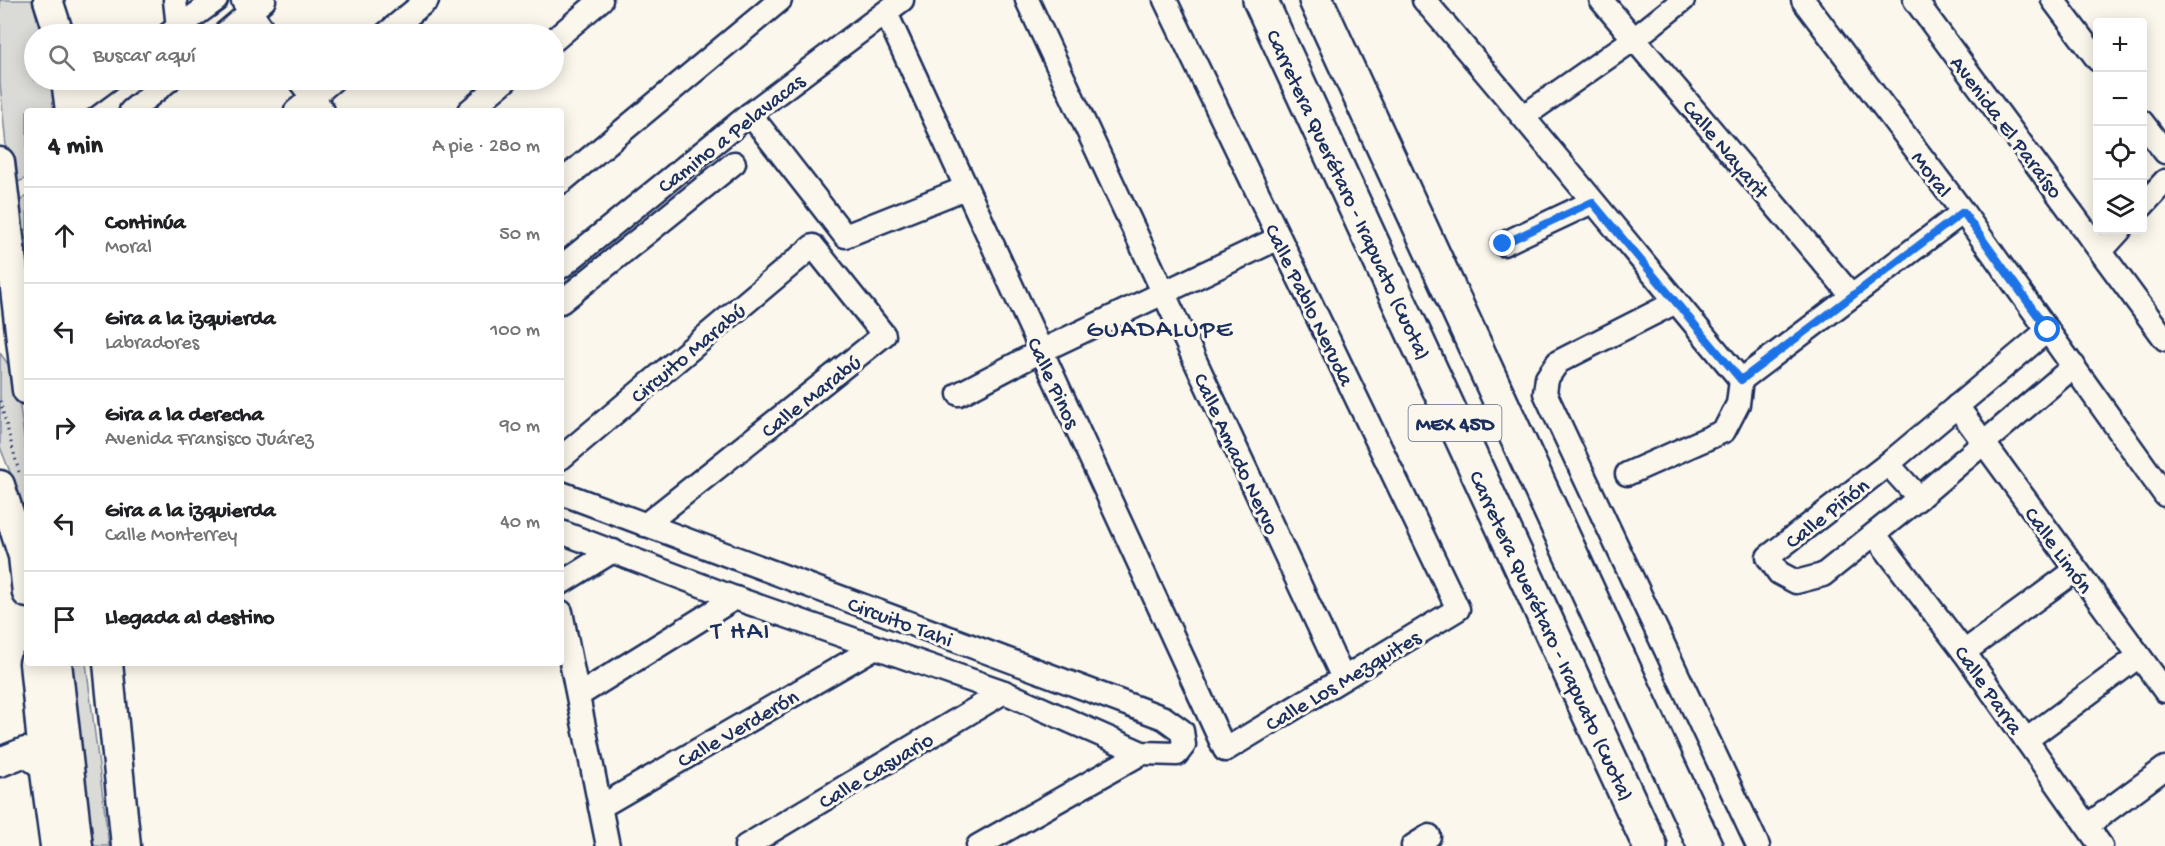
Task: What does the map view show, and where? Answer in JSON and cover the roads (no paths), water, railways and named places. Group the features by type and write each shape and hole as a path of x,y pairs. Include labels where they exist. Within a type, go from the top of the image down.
{"highway":[{"name":"Carretera Querétaro - Irapuato (Cuota)","path":"1260,0 1650,846"},
{"name":"MEX 45D","path":"1316,0 1706,846"}],"main road":[{"path":"48,0 56,24"},
{"path":"67,90 70,108"},
{"path":"0,162 11,198 24,353"},
{"path":"0,331 24,364"},
{"path":"10,480 24,565"},
{"path":"34,666 55,846"},
{"path":"57,666 78,846"},
{"path":"110,666 126,846"},
{"path":"0,762 25,752 44,765"}],"street":[{"path":"55,0 58,24"},
{"path":"174,24 175,0"},
{"path":"183,24 216,0"},
{"path":"398,24 427,0"},
{"path":"564,31 601,0"},
{"path":"564,180 780,0"},
{"name":"Calle Amado Nervo","path":"1027,0 1343,678"},
{"name":"Calle Pablo Neruda","path":"1165,0 1458,609"},
{"path":"1424,0 1524,116 1592,202 1741,380"},
{"name":"Calle Nayarit","path":"1601,0 1852,296"},
{"path":"1524,116 1634,39 1683,0"},
{"name":"Moral","path":"1803,0 1963,212 2165,495"},
{"name":"Avenida El Paraíso","path":"1915,0 2165,339"},
{"path":"2053,0 2093,55"},
{"path":"233,24 252,4 261,24"},
{"name":"Camino a Pelavacas","path":"564,265 750,114 894,6"},
{"name":"Calle Pinos","path":"894,6 966,188 1225,750"},
{"path":"73,108 95,90"},
{"path":"135,108 157,90"},
{"path":"308,100 320,90"},
{"path":"473,108 494,90"},
{"path":"750,114 845,236 966,188"},
{"path":"2145,126 2165,152"},
{"path":"564,300 734,163"},
{"path":"2147,201 2165,181"},
{"path":"1503,244 1592,202"},
{"path":"1627,474 1724,431 1738,404 1741,380 1963,212"},
{"path":"2100,251 2116,234"},
{"path":"959,394 1041,351 1279,238"},
{"name":"Circuito Marabú","path":"564,455 813,246"},
{"name":"Calle Marabú","path":"645,525 884,335 813,246"},
{"path":"1676,302 1558,362 1547,378 1545,393 1758,846"},
{"name":"Calle Piñón","path":"2048,330 1888,464 1768,557 1779,573 1796,582 1823,575 1919,498 2074,366"},
{"name":"Calle Limón","path":"1957,406 2165,691"},
{"path":"1888,464 1919,498"},
{"name":"Circuito Tahi","path":"564,494 1164,718 1182,731 1184,745 1177,754 1142,753 1004,692 735,598 564,533"},
{"name":"Calle Parra","path":"1875,534 1964,652 2101,846"},
{"path":"564,581 613,551"},
{"path":"1964,652 2076,570"},
{"path":"579,695 735,598"},
{"name":"Calle Los Mezquites","path":"1225,750 1458,609"},
{"path":"564,626 608,846"},
{"name":"Calle Verderón","path":"600,807 874,648"},
{"path":"2026,740 2139,656"},
{"name":"Calle Casuario","path":"746,846 1004,692"},
{"path":"978,846 1142,753"},
{"path":"2088,825 2165,768"}],"district":[{"name":"GUADALUPE","path":"1160,327"},
{"name":"T HAI","path":"741,629"}]}
